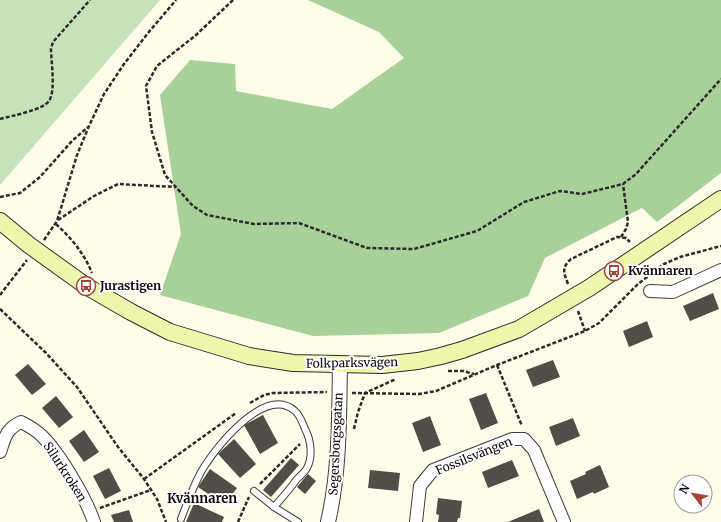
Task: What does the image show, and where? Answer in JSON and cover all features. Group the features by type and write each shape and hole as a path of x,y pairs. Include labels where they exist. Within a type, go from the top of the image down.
{"main road":[{"name":"Folkparksvägen","path":"0,221 29,246 86,286 130,312 170,332 248,356 294,363 382,365 434,358 462,350 518,329 589,288 721,199"}],"street":[{"path":"650,291 672,292 721,270"},
{"name":"Segersborgsgatan","path":"328,522 333,500 337,468 340,365"},
{"name":"Silurkroken","path":"0,452 10,427 21,422 30,427 42,437 59,458 75,484 92,517"},
{"name":"Fossilsvängen","path":"416,522 420,486 433,470 512,439 524,439 534,450 564,522"}],"lane":[{"path":"181,519 202,471 229,435 246,418 262,409 276,404 290,407 296,412 309,436 310,454 307,467 274,507"},
{"path":"254,491 274,507 298,522"}],"path":[{"path":"0,119 40,107 48,102 52,94 51,49 53,42 90,0"},
{"path":"41,243 56,224 77,155 104,94 124,64 176,0"},
{"path":"233,0 196,35 157,66 146,86 152,132 165,175 193,206 207,215 254,224 299,223 367,248 414,249 477,231 524,202 560,191 582,194 623,184 636,174 721,79"},
{"path":"0,197 20,193 40,177 72,141 89,126"},
{"path":"57,221 94,196 118,184 175,187"},
{"path":"621,237 628,222 623,184"},
{"path":"56,224 79,248 92,273"},
{"path":"570,290 564,274 564,269 566,264 571,259 611,238 626,238 630,242"},
{"path":"0,295 29,258"},
{"path":"577,308 585,331"},
{"path":"0,309 46,353 77,387 118,447 144,479 157,499 166,522"},
{"path":"497,365 523,428 524,439"},
{"path":"238,522 247,500 254,491 269,474 309,436"},
{"path":"92,517 151,490"}],"green space":[{"path":"0,0 160,0 0,185"},
{"path":"308,0 721,0 721,173 657,222 642,208 545,258 528,296 439,333 313,336 160,295 181,234 160,95 190,60 235,64 236,91 332,109 404,58 379,32"}],"building":[{"path":"713,293 719,309 690,321 683,306"},
{"path":"647,321 653,337 629,347 623,331"},
{"path":"553,360 560,377 533,387 526,370"},
{"path":"28,364 46,384 32,395 15,375"},
{"path":"486,393 498,423 481,430 469,399"},
{"path":"56,396 73,417 59,428 42,408"},
{"path":"263,415 278,443 260,454 244,425"},
{"path":"430,416 441,445 423,452 412,423"},
{"path":"573,418 580,436 556,446 549,427"},
{"path":"84,430 99,452 84,462 69,441"},
{"path":"234,439 256,464 240,478 218,454"},
{"path":"291,458 299,465 271,497 263,490"},
{"path":"512,460 519,476 488,488 482,472"},
{"path":"600,465 609,487 594,494 593,492 577,499 570,481 586,474 585,472"},
{"path":"109,468 121,491 105,499 93,476"},
{"path":"210,469 237,488 224,505 198,487"},
{"path":"370,470 400,473 398,491 368,488"},
{"path":"308,474 316,481 305,494 297,487"},
{"path":"438,498 462,501 460,518 458,518 457,522 438,522 439,515 436,514"},
{"path":"194,503 224,517 222,522 186,522"},
{"path":"539,509 544,522 508,522"},
{"path":"129,510 133,522 114,522 111,515"}],"place":[{"name":"Kvännaren","path":"614,271"},
{"name":"Jurastigen","path":"86,286"}],"district":[{"name":"Kvännaren","path":"202,498"}]}
